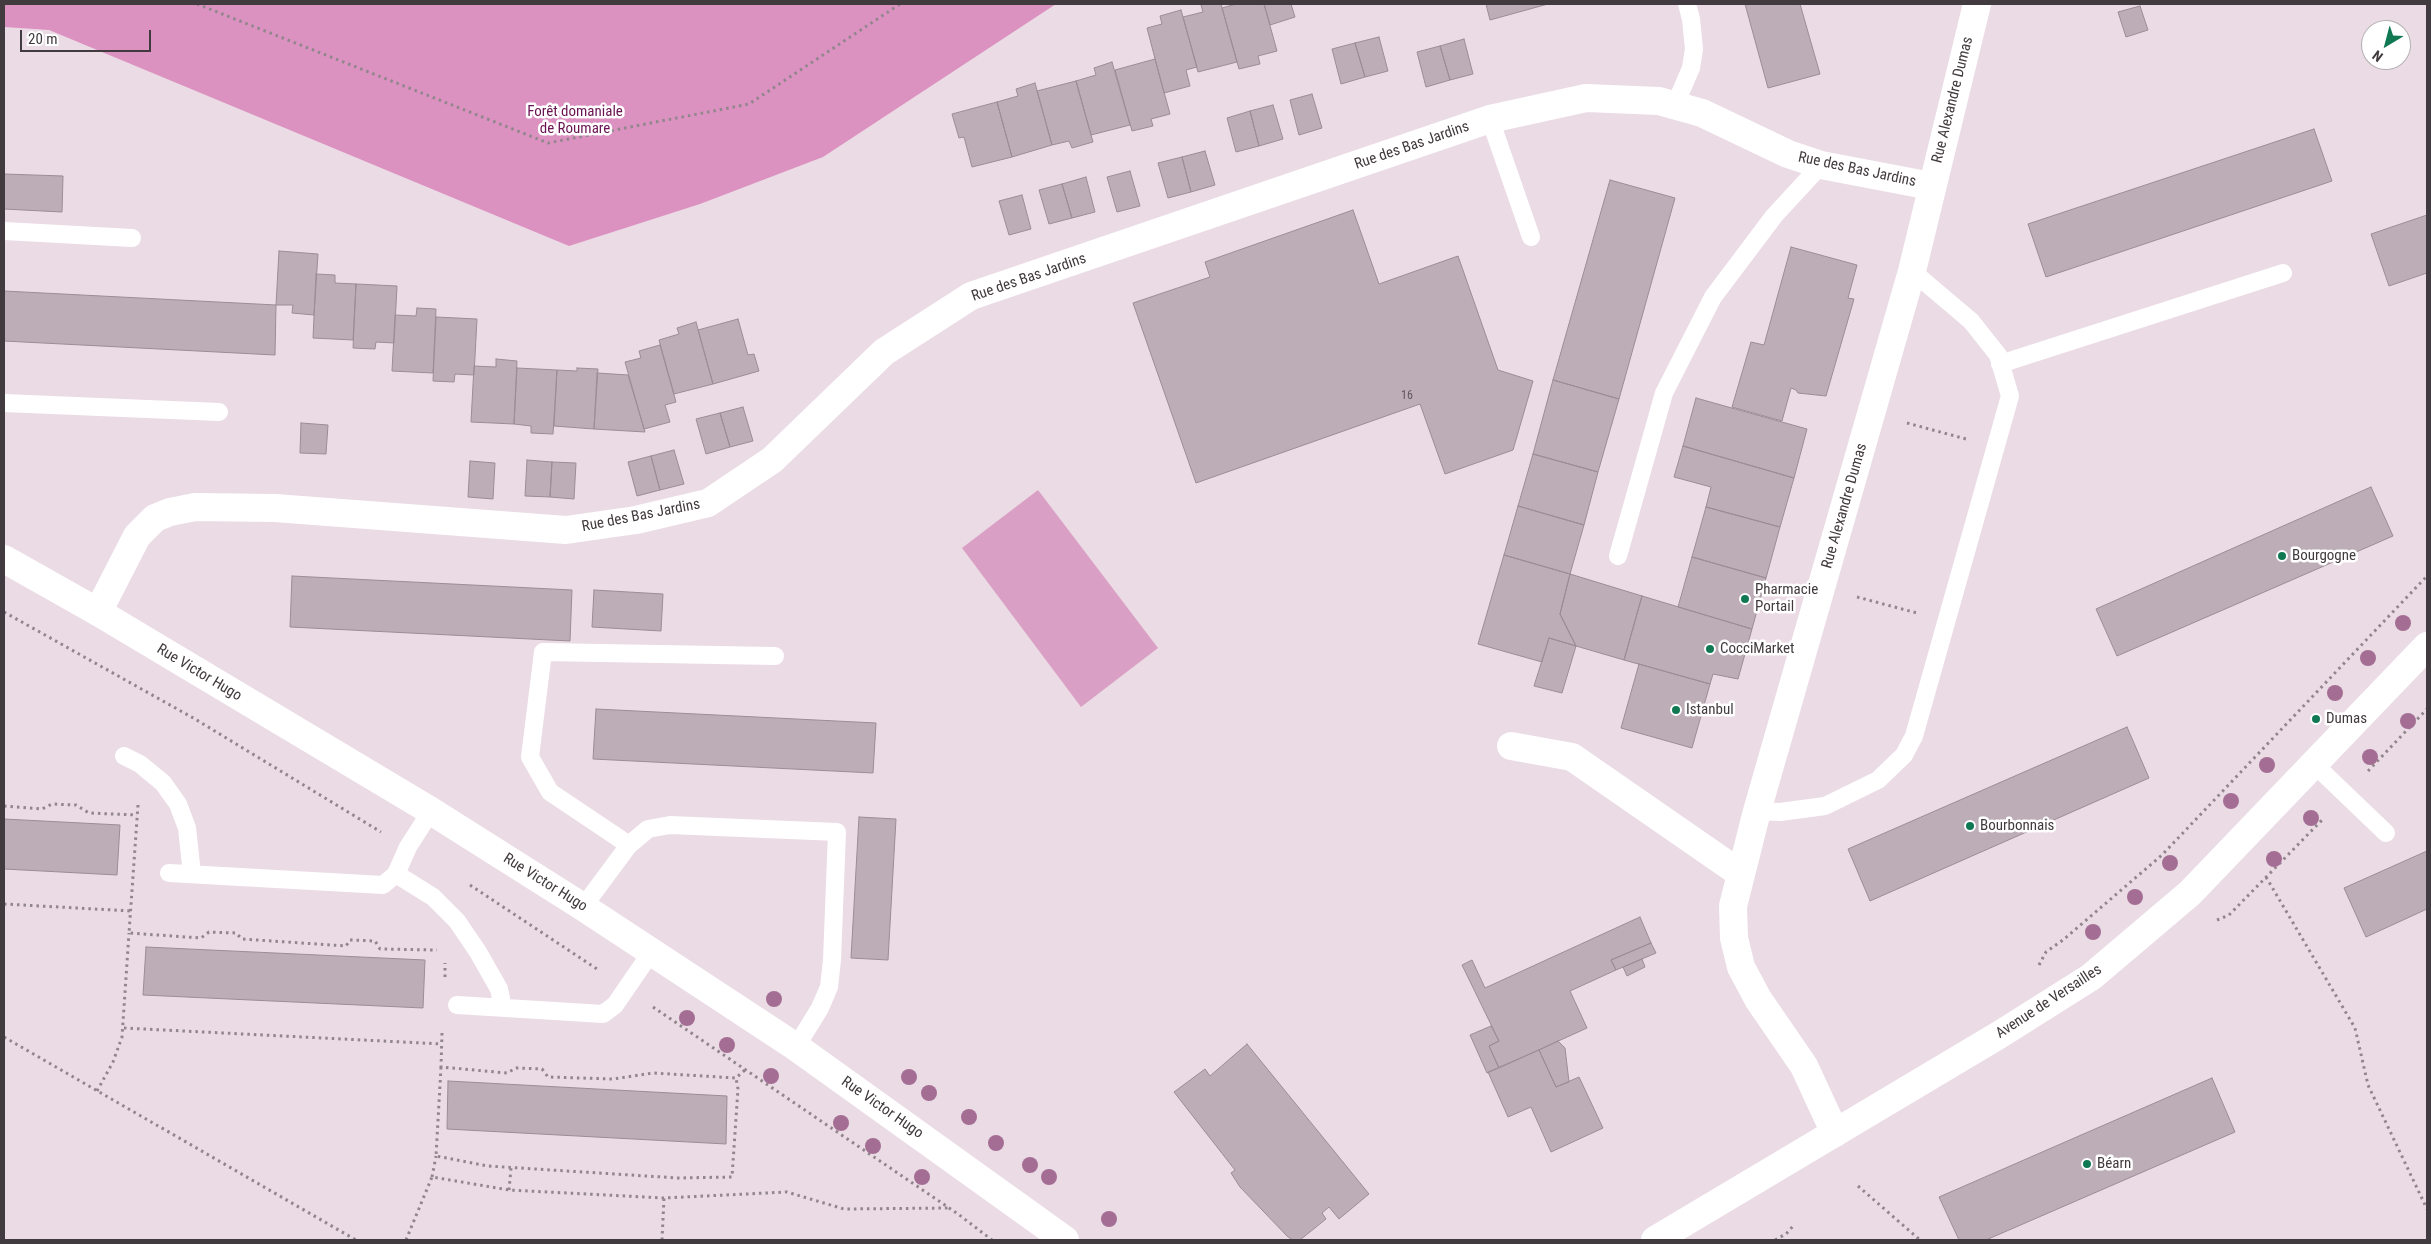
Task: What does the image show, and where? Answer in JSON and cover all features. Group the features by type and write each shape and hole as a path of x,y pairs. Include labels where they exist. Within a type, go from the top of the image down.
{"street":[{"name":"Rue Alexandre Dumas","path":"1835,1133 1804,1066 1758,999 1741,966 1734,938 1733,906 1757,811 1912,271 1931,186 1977,4"},
{"name":"Rue des Bas Jardins","path":"98,612 137,536 155,518 170,512 195,507 275,508 566,530 636,520 708,502 772,460 884,352 971,296 1490,119 1586,98 1659,100 1702,113 1780,151 1821,165 1931,186"},
{"name":"Rue Victor Hugo","path":"4,559 98,612 431,811 583,907 796,1046 1065,1240"},
{"name":"Avenue de Versailles","path":"1655,1240 2091,977 2190,893 2427,646"},
{"path":"1511,746 1572,757 1741,874"}],"lane":[{"path":"1675,105 1691,68 1694,49 1691,19 1686,4"},
{"path":"1490,119 1531,237"},
{"path":"1618,556 1664,393 1713,297 1774,216 1821,165"},
{"path":"4,231 132,238"},
{"path":"1757,811 1780,812 1825,806 1878,780 1904,755 1914,736 2010,396 1998,355 1970,321 1912,271"},
{"path":"2000,364 2283,273"},
{"path":"4,403 219,412"},
{"path":"628,845 550,792 530,757 543,652 775,656"},
{"path":"124,756 140,764 164,783 178,804 187,828 192,874"},
{"path":"2314,764 2386,833"},
{"path":"169,873 383,885 396,874 408,848 431,811"},
{"path":"583,907 628,845 648,829 670,824 836,832 832,960 829,988 820,1008 796,1046"},
{"path":"396,874 433,897 457,921 478,952 499,989 503,1008"},
{"path":"456,1005 604,1014 615,1005 652,952"}],"path":[{"path":"197,4 548,143 749,104 900,4"},
{"path":"1872,414 1995,448"},
{"path":"2037,968 2046,952 2063,940 2162,855 2427,576"},
{"path":"1822,587 1946,621"},
{"path":"4,612 195,719 408,848"},
{"path":"4,806 42,809 52,804 76,805 89,813 137,815"},
{"path":"2266,877 2356,1028 2368,1085 2427,1209"},
{"path":"469,885 746,1069 992,1240"},
{"path":"4,904 131,911"},
{"path":"444,985 446,942 457,921"},
{"path":"97,1091 113,1062 124,1028 129,932"},
{"path":"124,1028 442,1044"},
{"path":"406,1240 432,1177 436,1156 443,1028"},
{"path":"4,1037 356,1240"},
{"path":"441,1067 507,1074 516,1068 542,1069 548,1077 612,1079 653,1073 736,1078 746,1069"},
{"path":"436,1156 488,1166 511,1168 678,1178 732,1177 738,1089 736,1078"},
{"path":"509,1190 511,1168"},
{"path":"432,1177 509,1190 664,1198 787,1192 844,1209 948,1208"},
{"path":"1858,1186 1920,1240"},
{"path":"662,1240 664,1198"},
{"path":"1775,1240 1794,1225"}],"shaded area":[{"path":"1038,490 1158,648 1081,707 962,548"}],"green space":[{"name":"Forêt domaniale de Roumare","path":"4,4 1056,4 823,157 700,204 569,246 49,30 4,27"}],"building":[{"path":"1221,4 1237,62 1198,72 1183,17 1203,12 1201,5"},
{"path":"1236,4 1264,4 1277,51 1258,56 1260,64 1239,69 1222,8"},
{"path":"1264,4 1291,4 1295,17 1270,25"},
{"path":"1486,4 1548,4 1490,20"},
{"path":"1745,4 1800,4 1820,74 1768,88"},
{"path":"2140,6 2148,30 2126,37 2118,12"},
{"path":"1181,10 1197,67 1186,70 1190,86 1164,93 1147,28 1162,24 1160,16"},
{"path":"1379,37 1388,71 1365,77 1355,43"},
{"path":"1464,39 1473,74 1450,80 1440,46"},
{"path":"1355,43 1365,77 1341,84 1332,49"},
{"path":"1440,46 1450,80 1426,87 1417,52"},
{"path":"1155,59 1170,114 1151,119 1153,126 1132,131 1115,70"},
{"path":"1112,62 1130,125 1091,135 1076,81 1096,75 1094,68"},
{"path":"1076,81 1093,142 1072,148 1069,141 1052,145 1037,91"},
{"path":"1035,83 1052,145 1012,157 997,102 1018,96 1016,89"},
{"path":"1312,94 1322,128 1299,135 1290,100"},
{"path":"997,102 1012,157 972,167 964,137 959,138 952,114"},
{"path":"1273,105 1283,139 1259,146 1250,111"},
{"path":"1250,111 1259,146 1236,152 1227,118"},
{"path":"2314,129 2332,181 2046,277 2028,224"},
{"path":"1205,151 1215,185 1191,192 1182,157"},
{"path":"1182,157 1191,192 1168,198 1158,163"},
{"path":"1130,171 1140,206 1117,212 1107,177"},
{"path":"4,174 63,176 62,212 4,209"},
{"path":"1086,177 1095,212 1072,218 1062,184"},
{"path":"1610,180 1675,198 1619,399 1553,380"},
{"path":"1062,184 1072,218 1049,224 1039,190"},
{"path":"1022,195 1031,229 1009,235 999,201"},
{"path":"1353,210 1379,284 1458,256 1498,370 1533,381 1513,450 1445,474 1420,404 1196,483 1133,303 1210,277 1205,262"},
{"path":"2427,215 2427,273 2389,286 2371,234"},
{"path":"1791,247 1857,265 1848,298 1854,299 1826,396 1798,393 1791,388 1782,421 1732,407 1751,342 1764,345"},
{"path":"279,251 318,254 314,315 292,313 293,305 276,305"},
{"path":"316,274 335,275 335,283 356,284 353,340 313,338"},
{"path":"356,284 397,286 394,343 376,342 375,349 353,348"},
{"path":"4,291 276,305 275,355 4,341"},
{"path":"417,308 436,309 433,373 392,371 395,315 416,316"},
{"path":"436,317 477,319 474,375 455,374 454,382 433,381"},
{"path":"738,319 748,355 754,354 759,371 713,384 698,330"},
{"path":"696,322 713,384 674,394 659,340 679,334 677,328"},
{"path":"660,345 676,402 665,405 670,422 644,429 625,362 641,358 639,351"},
{"path":"496,359 517,361 514,424 471,422 474,366 496,367"},
{"path":"517,368 557,370 553,434 531,433 531,426 514,424"},
{"path":"577,368 598,369 594,429 554,426 557,370 577,371"},
{"path":"597,373 628,375 645,432 594,429"},
{"path":"1553,380 1619,399 1598,472 1533,454"},
{"path":"1696,398 1807,429 1794,478 1683,446"},
{"path":"743,407 753,441 730,447 720,413"},
{"path":"720,413 730,447 706,454 696,419"},
{"path":"301,423 328,425 326,454 300,453"},
{"path":"1683,446 1794,478 1780,527 1706,507 1711,487 1674,477"},
{"path":"674,450 684,484 660,490 651,456"},
{"path":"1533,454 1598,472 1584,525 1518,506"},
{"path":"651,456 660,490 637,496 628,462"},
{"path":"527,460 552,462 550,497 525,496"},
{"path":"470,461 495,463 493,499 468,497"},
{"path":"552,462 576,463 574,499 550,497"},
{"name":"Bourgogne","path":"2371,487 2393,536 2117,656 2096,609"},
{"path":"1518,506 1584,525 1570,574 1504,555"},
{"path":"1706,507 1780,527 1766,578 1692,557"},
{"path":"1504,555 1570,574 1560,614 1576,646 1549,638 1542,662 1478,644"},
{"path":"1692,557 1766,578 1752,629 1678,607"},
{"path":"1570,574 1642,596 1624,660 1576,646 1560,614"},
{"path":"292,576 572,590 570,641 290,627"},
{"path":"594,590 663,594 661,631 592,627"},
{"path":"1642,596 1752,629 1738,679 1713,674 1710,684 1624,660"},
{"path":"1549,638 1576,646 1562,693 1534,686"},
{"path":"1639,664 1710,684 1692,748 1621,728"},
{"path":"596,709 876,723 873,773 593,759"},
{"name":"Bourbonnais","path":"2127,727 2149,778 1870,901 1848,849"},
{"path":"859,817 896,819 888,960 851,958"},
{"path":"4,819 120,825 117,875 4,869"},
{"path":"2427,851 2427,909 2366,937 2344,888"},
{"path":"1640,917 1651,943 1611,960 1616,970 1570,991 1587,1028 1499,1068 1489,1046 1499,1041 1462,965 1472,960 1485,988"},
{"path":"1651,943 1656,953 1616,970 1611,960"},
{"path":"146,947 425,960 423,1008 143,995"},
{"path":"1642,959 1645,967 1627,976 1623,967"},
{"path":"1491,1026 1499,1041 1489,1046 1499,1068 1487,1073 1470,1035"},
{"path":"1558,1041 1565,1048 1569,1082 1556,1087 1539,1050"},
{"path":"1247,1044 1369,1194 1339,1219 1329,1207 1322,1213 1326,1219 1300,1240 1292,1240 1287,1236 1240,1187 1231,1173 1235,1170 1174,1092 1205,1069 1210,1076"},
{"path":"1539,1050 1556,1087 1579,1077 1603,1128 1551,1152 1531,1107 1508,1117 1488,1072"},
{"name":"Béarn","path":"2212,1078 2235,1132 1986,1240 1959,1240 1939,1197"},
{"path":"448,1081 727,1096 726,1144 447,1129"}],"place":[{"name":"Bourgogne","path":"2282,556"},
{"name":"Pharmacie Portail","path":"1745,599"},
{"name":"CocciMarket","path":"1710,649"},
{"name":"Istanbul","path":"1676,710"},
{"name":"Dumas","path":"2316,719"},
{"name":"Bourbonnais","path":"1970,826"},
{"name":"Béarn","path":"2087,1164"}]}
